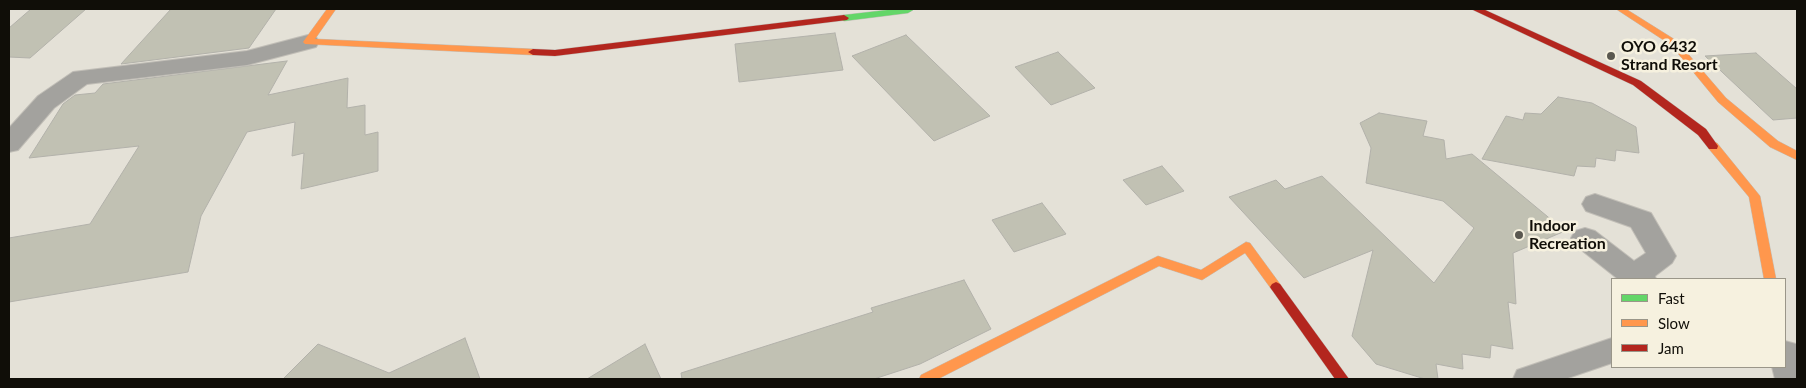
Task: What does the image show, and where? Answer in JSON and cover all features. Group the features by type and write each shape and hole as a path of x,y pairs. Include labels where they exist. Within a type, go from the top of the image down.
{"street":[{"path":"308,42 331,9"},
{"path":"1476,9 1637,83 1702,132 1754,196 1770,278"},
{"path":"1620,9 1674,43 1722,100 1774,144 1797,156"},
{"path":"9,144 46,102 81,78 247,58 308,42 556,53 908,10"},
{"path":"1585,238 1637,278 1662,256 1641,220 1595,204"},
{"path":"926,379 1158,261 1202,275 1246,246 1342,379"},
{"path":"1528,379 1611,350"},
{"path":"1786,358 1790,379"}],"building":[{"path":"31,9 86,9 30,58 9,57 9,28"},
{"path":"171,9 276,9 249,48 121,64"},
{"path":"835,33 843,70 739,82 735,44"},
{"path":"906,35 990,116 934,141 852,56"},
{"path":"1058,52 1095,88 1051,105 1015,67"},
{"path":"1756,53 1797,89 1797,118 1773,120 1705,56"},
{"path":"287,61 268,95 348,78 347,108 365,105 365,135 378,132 378,171 301,189 304,153 292,156 295,122 247,132 201,216 188,272 9,302 9,238 90,224 139,146 29,158 63,104 75,95 95,93 103,84"},
{"path":"1558,97 1592,103 1636,127 1639,153 1616,150 1615,161 1596,158 1595,167 1577,166 1574,176 1482,159 1506,116 1523,120 1525,113 1541,114"},
{"name":"Indoor Recreation","path":"1379,113 1427,121 1423,136 1444,140 1446,159 1472,154 1565,231 1513,253 1516,304 1508,302 1513,349 1491,345 1490,358 1462,354 1463,369 1436,364 1438,379 1425,379 1376,364 1352,336 1373,250 1304,278 1229,197 1276,180 1285,189 1322,176 1434,283 1474,228 1443,201 1366,183 1371,148 1360,123"},
{"path":"1162,166 1184,191 1146,205 1123,180"},
{"path":"1042,203 1066,234 1014,252 992,220"},
{"path":"964,280 991,329 920,364 874,379 682,379 681,373 873,312 871,308"},
{"path":"465,338 480,379 283,379 318,344 389,373"},
{"path":"645,344 661,379 587,379"}],"traffic: fast":[{"path":"844,18 908,10"}],"traffic: slow":[{"path":"331,9 308,42 533,52"},
{"path":"1620,9 1674,43 1722,100 1774,144 1797,156"},
{"path":"1713,146 1754,196 1770,278"},
{"path":"926,379 1158,261 1202,275 1246,246 1276,287"}],"traffic: jam":[{"path":"1476,9 1637,83 1702,132 1713,146"},
{"path":"533,52 555,53 844,18"},
{"path":"1276,287 1342,379"}],"place":[{"name":"OYO 6432 Strand Resort","path":"1611,56"},
{"name":"Indoor Recreation","path":"1519,235"}]}
